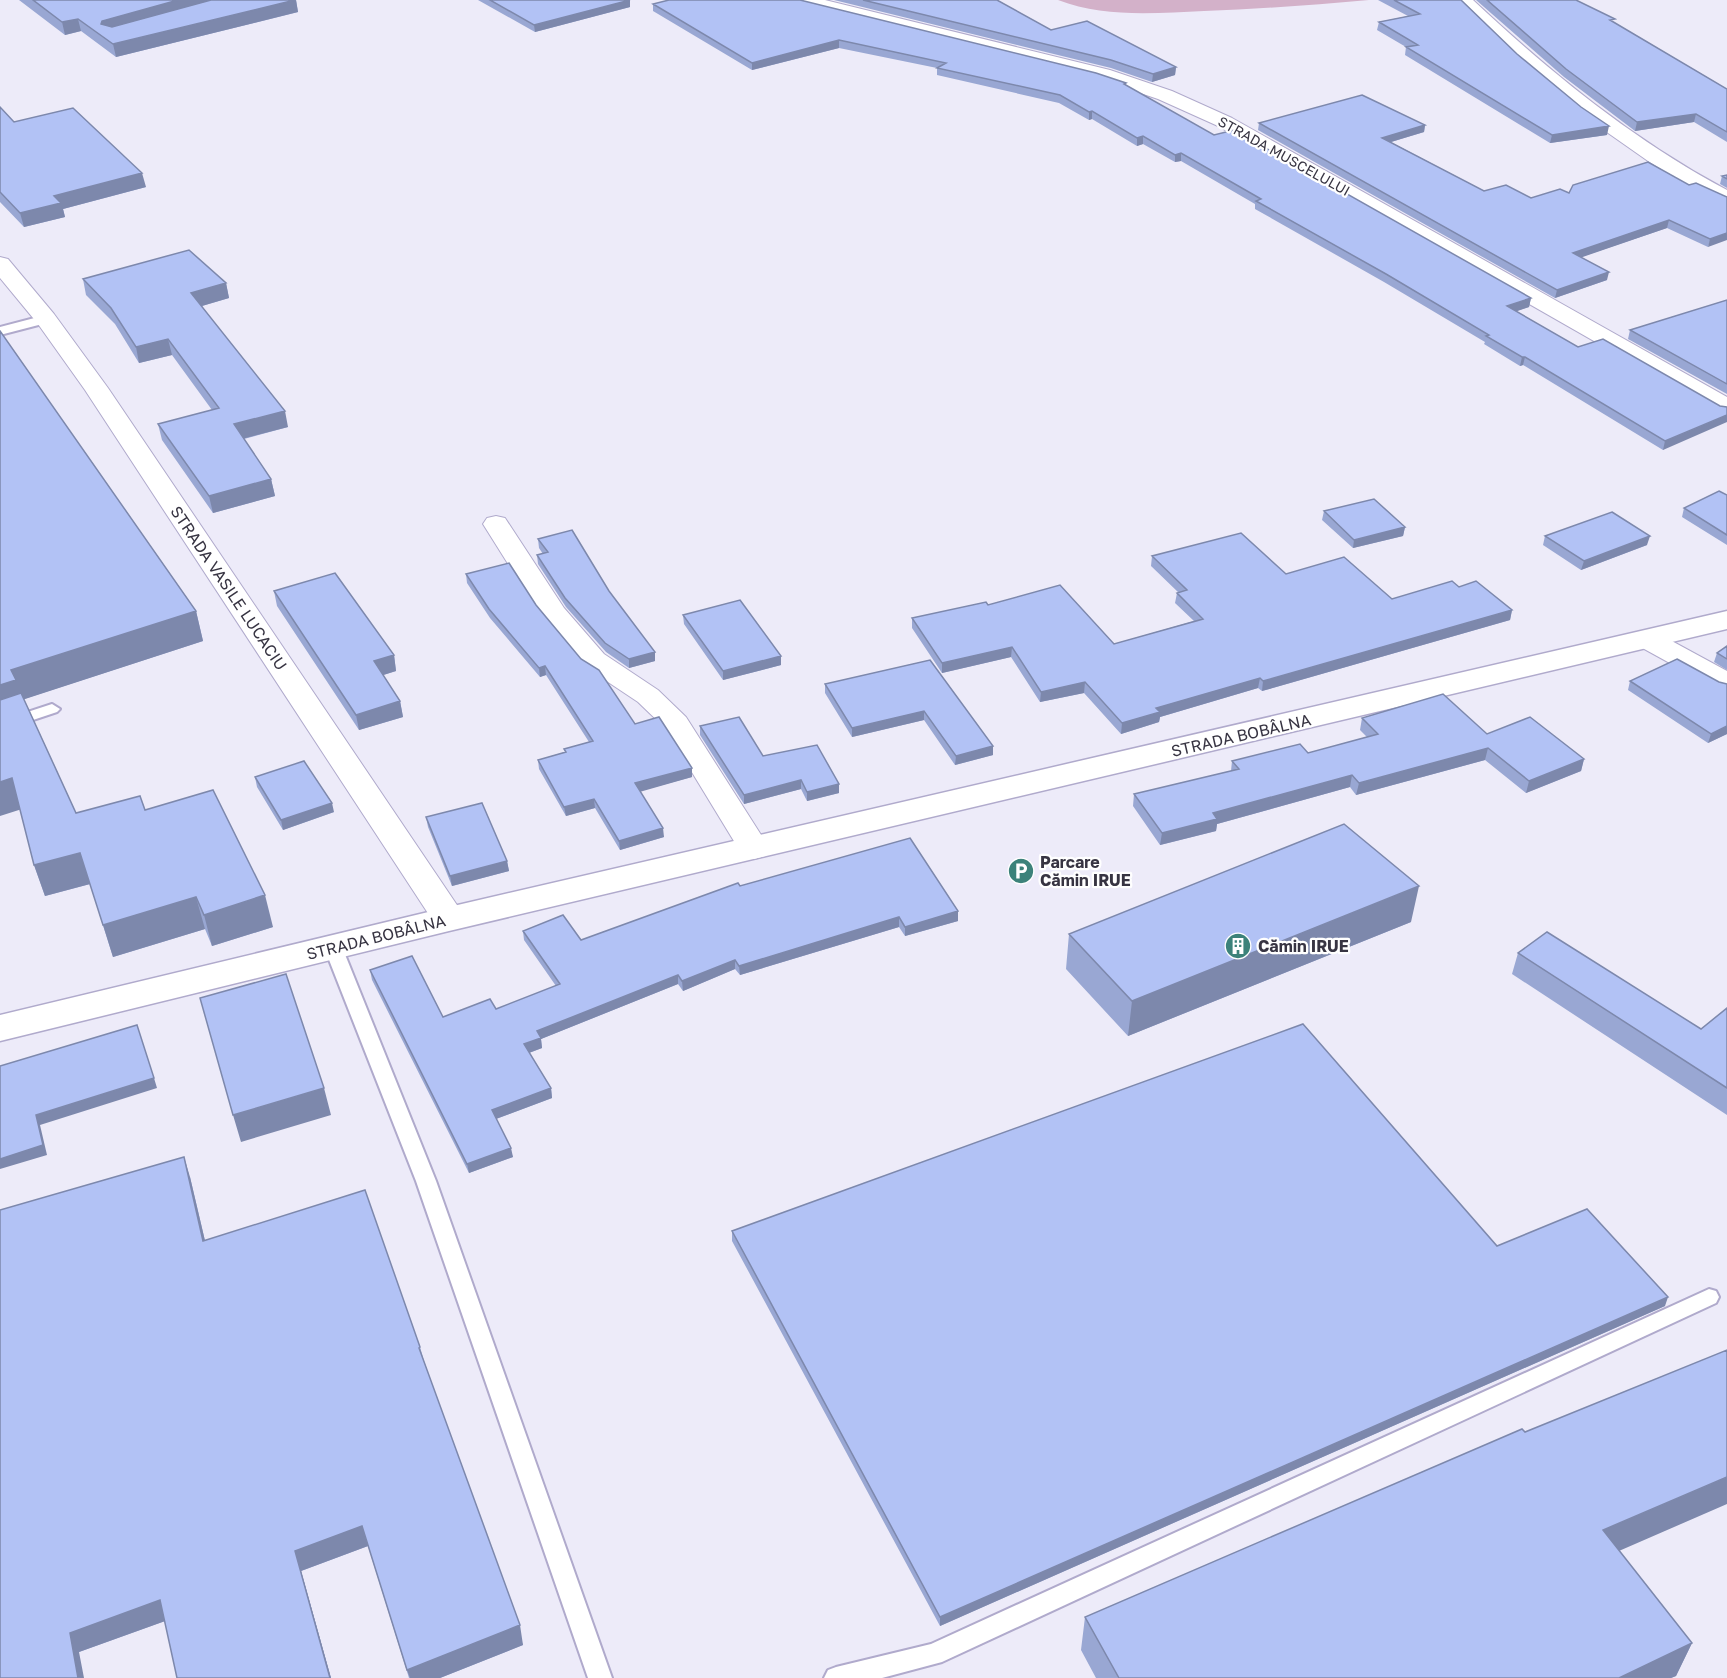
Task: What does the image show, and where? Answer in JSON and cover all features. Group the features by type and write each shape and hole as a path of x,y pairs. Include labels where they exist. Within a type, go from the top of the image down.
{"main road":[{"name":"STRADA BOBÂLNA","path":"0,1028 449,919 1727,620"}],"street":[{"name":"STRADA MUSCELULUI","path":"803,0 1147,86 1235,128 1727,407"},
{"path":"1463,0 1569,97 1680,175 1727,198"},
{"name":"STRADA VASILE LUCACIU","path":"0,264 46,320 103,398 449,919"},
{"path":"496,524 553,613 575,639 594,660 648,696 676,723 754,849"},
{"path":"1647,639 1727,683"}],"lane":[{"path":"0,331 46,320"},
{"path":"0,726 52,709"},
{"path":"333,947 426,1181 600,1678"},
{"path":"836,1678 934,1654 1709,1297"}],"shaded area":[{"path":"1058,0 1369,0 1266,8 1130,13 1093,10"}],"building":[{"path":"33,0 178,0 102,21 101,24 112,27 211,0 295,0 113,44 78,19 62,22"},
{"path":"490,0 630,0 534,25"},
{"path":"669,0 800,0 1096,73 1126,83 1124,84 1214,135 1234,130 1531,298 1507,306 1578,347 1603,339 1720,406 1727,407 1727,415 1665,441 1486,336 1489,335 1386,274 1256,201 1261,199 1181,153 1175,155 1143,136 1137,138 1060,95 937,68 946,63 839,40 752,63 653,4"},
{"path":"863,0 997,0 1051,30 1087,21 1176,67 1153,74 1111,60"},
{"path":"1394,0 1461,0 1517,54 1581,107 1609,126 1552,135 1406,47 1418,45 1379,22 1420,14"},
{"path":"1487,0 1576,0 1615,19 1610,20 1727,89 1727,132 1696,114 1637,122 1566,69"},
{"path":"1362,95 1425,125 1382,138 1484,191 1506,185 1531,198 1560,189 1569,193 1573,185 1648,162 1689,185 1696,183 1727,197 1727,233 1710,239 1669,220 1573,253 1609,272 1557,290 1259,123"},
{"path":"0,107 14,122 73,108 142,173 54,196 61,203 20,213 0,192"},
{"path":"189,250 226,283 191,293 285,411 234,424 271,479 209,496 158,424 219,408 168,339 136,347 111,308 83,279"},
{"path":"1727,300 1727,384 1630,330"},
{"path":"0,331 196,611 11,670 16,680 0,685"},
{"path":"1719,491 1727,495 1727,535 1684,508"},
{"path":"1374,499 1405,527 1354,540 1324,511"},
{"path":"1612,512 1650,536 1584,561 1545,536"},
{"path":"572,530 609,591 655,652 629,659 605,643 565,598 537,555 548,552 538,539"},
{"path":"1241,533 1286,574 1344,557 1392,599 1452,581 1459,587 1476,581 1512,610 1263,681 1260,678 1156,708 1160,712 1122,723 1085,682 1041,692 1012,647 942,663 912,618 986,602 988,605 1060,585 1114,644 1203,619 1177,593 1187,590 1152,556"},
{"path":"509,563 536,605 581,659 599,670 635,724 659,717 692,768 635,783 663,828 619,841 594,799 564,807 538,760 566,752 564,749 593,741 545,666 539,668 489,609 466,574"},
{"path":"335,573 394,655 374,661 400,701 356,715 274,591"},
{"path":"740,600 781,656 723,671 683,615"},
{"path":"1727,646 1727,659 1717,653"},
{"path":"1677,659 1727,684 1727,726 1711,734 1630,681"},
{"path":"930,660 993,746 956,756 924,711 852,728 825,684"},
{"path":"21,693 76,813 140,796 145,810 213,790 265,895 204,915 196,897 103,925 80,853 34,865 12,778 0,782 0,700"},
{"path":"1443,694 1487,734 1530,717 1584,759 1529,781 1488,748 1359,783 1352,775 1213,813 1217,819 1162,833 1134,794 1239,769 1232,761 1300,744 1308,753 1378,734 1362,718"},
{"path":"739,717 763,756 817,745 839,784 807,792 801,780 744,795 700,726"},
{"path":"304,761 332,803 281,820 255,777"},
{"path":"482,803 507,861 450,876 426,817"},
{"path":"1344,824 1419,886 1132,1001 1069,934"},
{"path":"910,838 958,911 905,927 899,917 739,966 735,960 682,981 678,975 537,1031 541,1038 524,1044 551,1088 492,1110 511,1148 467,1164 370,970 412,956 443,1017 490,999 496,1009 560,984 523,931 563,915 581,940 738,883 740,886"},
{"path":"1547,932 1701,1029 1727,1008 1727,1088 1518,953"},
{"path":"286,974 324,1088 233,1115 200,998"},
{"path":"1303,1024 1497,1246 1587,1209 1668,1297 940,1617 732,1231"},
{"path":"137,1025 154,1078 36,1115 43,1145 0,1159 0,1066"},
{"path":"184,1157 203,1241 365,1190 419,1348 520,1625 407,1670 362,1526 295,1551 330,1678 177,1678 160,1600 70,1633 78,1678 0,1678 0,1210"},
{"path":"1727,1350 1727,1477 1603,1530 1692,1643 1619,1678 1119,1678 1085,1617 1522,1429 1525,1432"}],"place":[{"name":"Parcare Cămin IRUE","path":"1021,871"},
{"name":"Cămin IRUE","path":"1238,946"}]}
